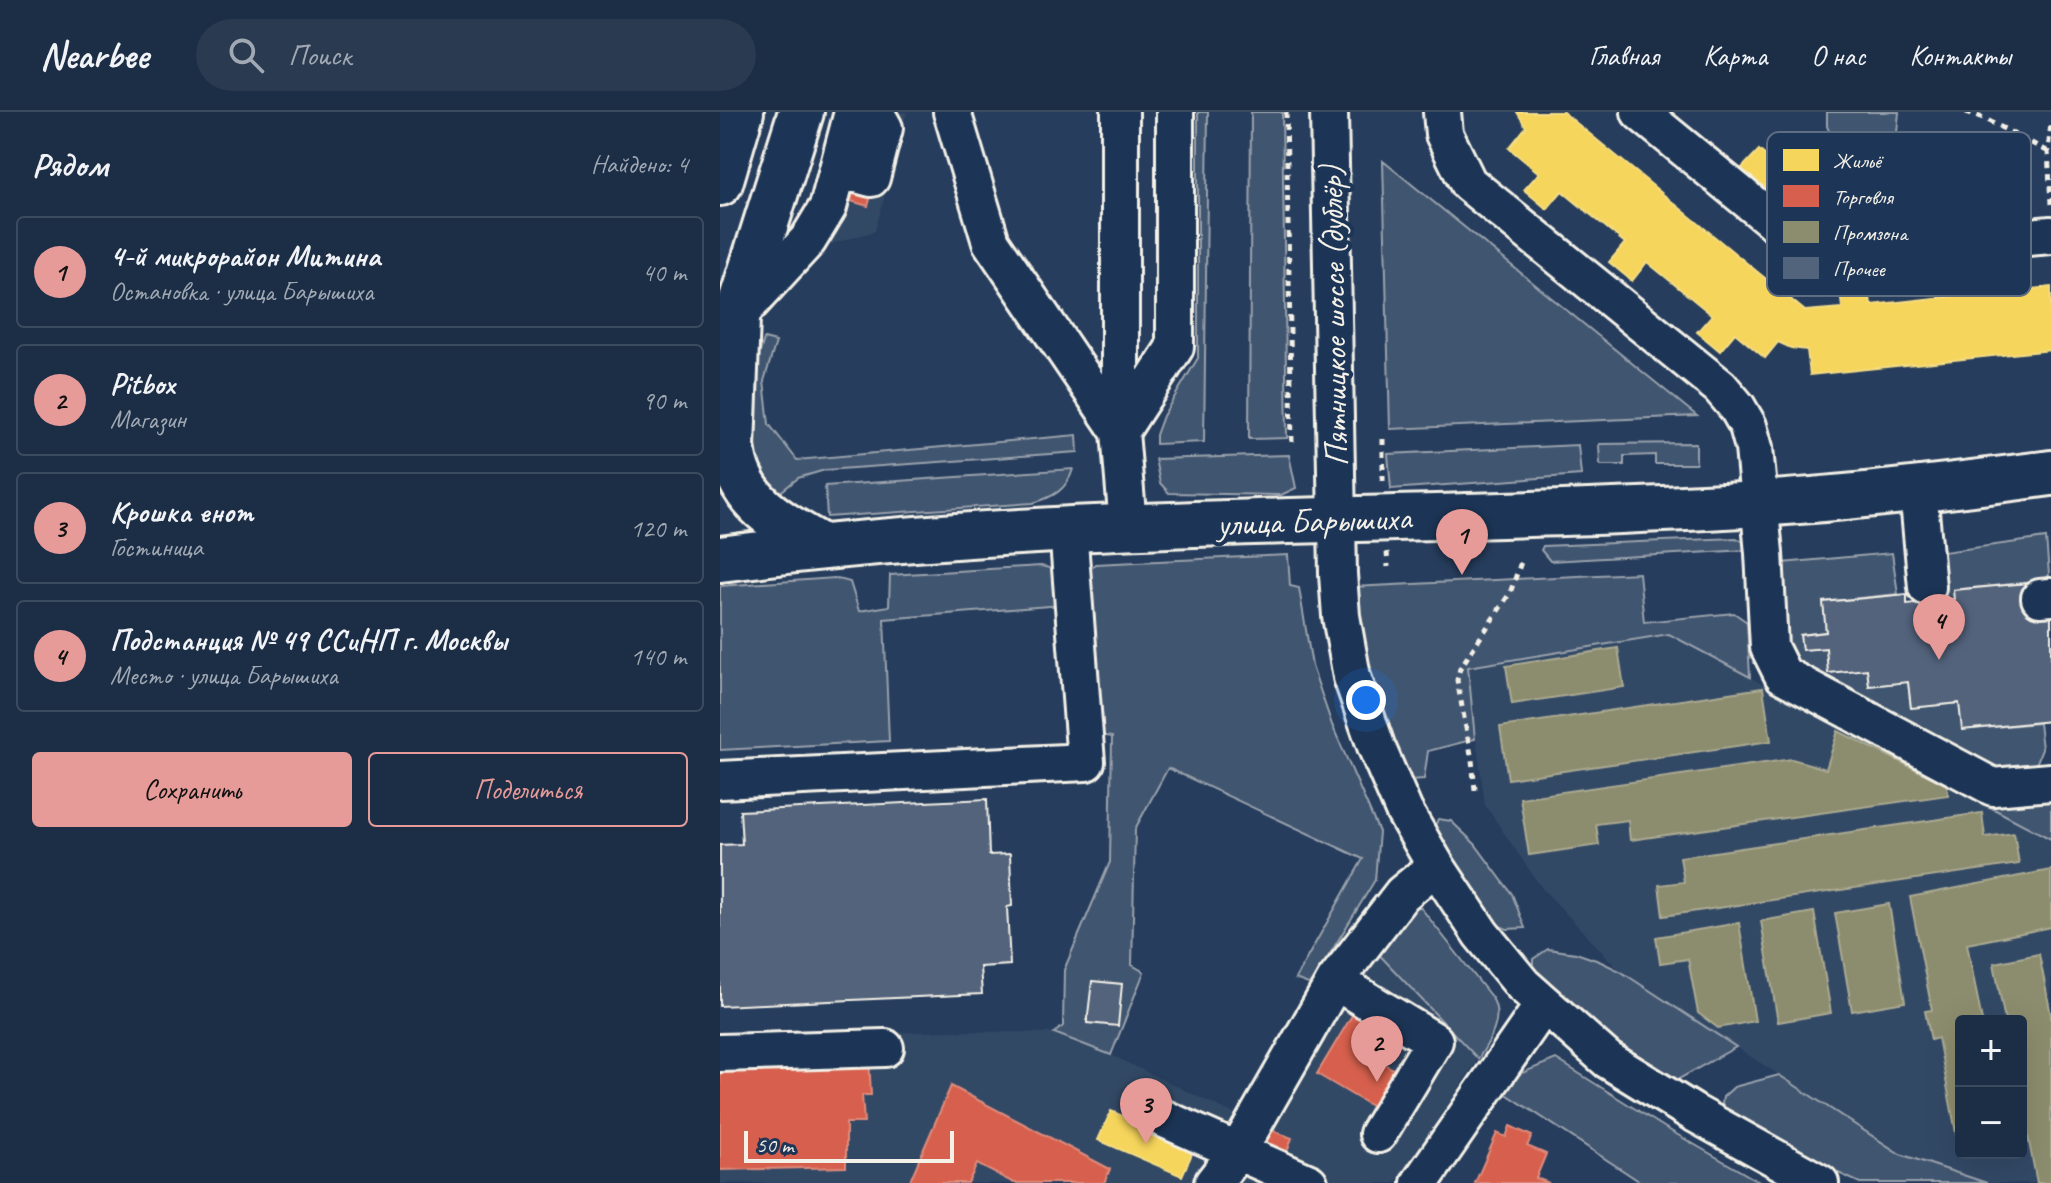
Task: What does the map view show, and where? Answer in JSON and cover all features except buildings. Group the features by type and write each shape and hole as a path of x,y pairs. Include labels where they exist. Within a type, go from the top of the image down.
{"main road":[{"path":"720,183 741,112"},
{"path":"720,366 801,112"},
{"path":"737,318 734,463 745,487 761,508 822,547"},
{"name":"улица Барышиха","path":"720,559 822,547 1068,529 1759,504 1918,490 2051,473"}],"street":[{"path":"737,318 808,240 828,207 853,112"},
{"path":"838,169 871,178 884,128 875,112"},
{"path":"952,112 991,242 1120,432"},
{"path":"1120,112 1120,432 1128,526"},
{"path":"1120,432 1175,347 1175,112"},
{"name":"Пятницкое шоссе (дублёр)","path":"1329,112 1341,616 1352,677 1376,746 1399,798 1436,866 1481,934 1523,985 1608,1060 1694,1113 1820,1183"},
{"path":"1442,112 1444,134 1468,183 1720,387 1737,407 1748,426 1754,448 1769,647 1783,675 1993,787 2051,782"},
{"path":"1640,112 1767,216"},
{"path":"2031,237 2051,235"},
{"path":"1918,490 1927,587"},
{"path":"720,780 1086,762 1068,529"},
{"path":"1213,1183 1238,1151 1335,981 1402,894 1436,866"},
{"path":"1335,981 1434,1041 1378,1134"},
{"path":"1420,1183 1544,1004"},
{"path":"720,1053 885,1048"},
{"path":"1151,1113 1309,1183"}],"path":[{"path":"1286,112 1292,443"},
{"path":"1966,112 2011,132"},
{"path":"2051,123 2051,209"},
{"path":"2031,142 2050,152"},
{"path":"1383,439 1383,485"},
{"path":"1475,790 1457,680 1460,668 1510,593 1521,562"}],"shaded area":[{"path":"844,112 907,112 875,231 802,253"},
{"path":"1198,112 1208,112 1204,442 1156,444 1163,416 1198,358"},
{"path":"1251,112 1282,112 1287,438 1249,439"},
{"path":"1827,112 1899,112 1897,132 1829,132"},
{"path":"1383,161 1697,416 1390,429"},
{"path":"764,339 776,342 764,381 769,424 797,460 1077,435 1078,452 825,470 798,478 777,495 758,494 748,391"},
{"path":"1696,443 1696,464 1655,464 1655,455 1624,456 1624,465 1600,465 1599,444"},
{"path":"1578,445 1581,475 1391,489 1388,454"},
{"path":"1289,455 1296,488 1281,495 1169,493 1160,483 1155,459"},
{"path":"1073,469 1058,492 1033,503 827,517 825,486"},
{"path":"1736,538 1745,542 1747,550 1550,561 1541,550 1543,546"},
{"path":"2046,538 2049,575 2042,581 1953,590 1954,599 1946,600 1943,552"},
{"path":"1892,553 1898,594 1823,602 1826,632 1801,635 1802,650 1826,648 1829,673 1867,669 1869,686 1908,682 1911,708 1959,703 1963,730 2039,723 2042,749 2037,762 2026,769 1986,777 1788,668 1771,564"},
{"path":"1288,555 1290,586 1299,588 1312,666 1332,725 1379,832 1375,880 1311,985 1295,979 1363,859 1168,768 1135,829 1132,965 1144,972 1111,1055 1054,1033 1063,1026 1064,970 1110,862 1112,737 1088,733 1084,575 1095,564"},
{"path":"1041,566 1057,570 1062,605 884,619 889,741 720,750 720,586 835,578 850,582 859,611 889,606 890,575"},
{"path":"1639,573 1644,622 1734,613 1747,622 1750,677 1669,634 1468,667 1475,739 1428,751 1424,779 1409,780 1374,695 1353,587"},
{"path":"1669,634 2051,839 2051,1183 1987,1183 1900,1154 1620,971 1541,887 1485,805 1467,667"},
{"path":"2051,800 2051,839 1990,807"},
{"path":"1438,819 1451,821 1475,844 1512,894 1525,928 1507,929 1488,921 1433,830"},
{"path":"1409,902 1421,908 1492,998 1496,1021 1478,1059 1371,946"},
{"path":"1371,946 1478,1059 1395,1183 720,1183 720,1039 949,1031 1054,1033 1111,1055 1253,1123"},
{"path":"1548,949 1576,953 1620,971 1736,1047 1675,1081 1621,1052 1533,978 1533,959"},
{"path":"1556,1059 1761,1183 1642,1183 1505,1093 1517,1075"},
{"path":"1779,1075 1900,1154 1987,1183 1860,1183 1810,1160 1721,1111 1723,1097 1734,1087"}],"place":[{"name":"4-й микрорайон Митина","path":"1462,575"},
{"name":"Подстанция № 49 ССиНП г. Москвы","path":"1939,660"},
{"name":"Pitbox","path":"1377,1082"},
{"name":"Крошка енот","path":"1146,1144"}]}
